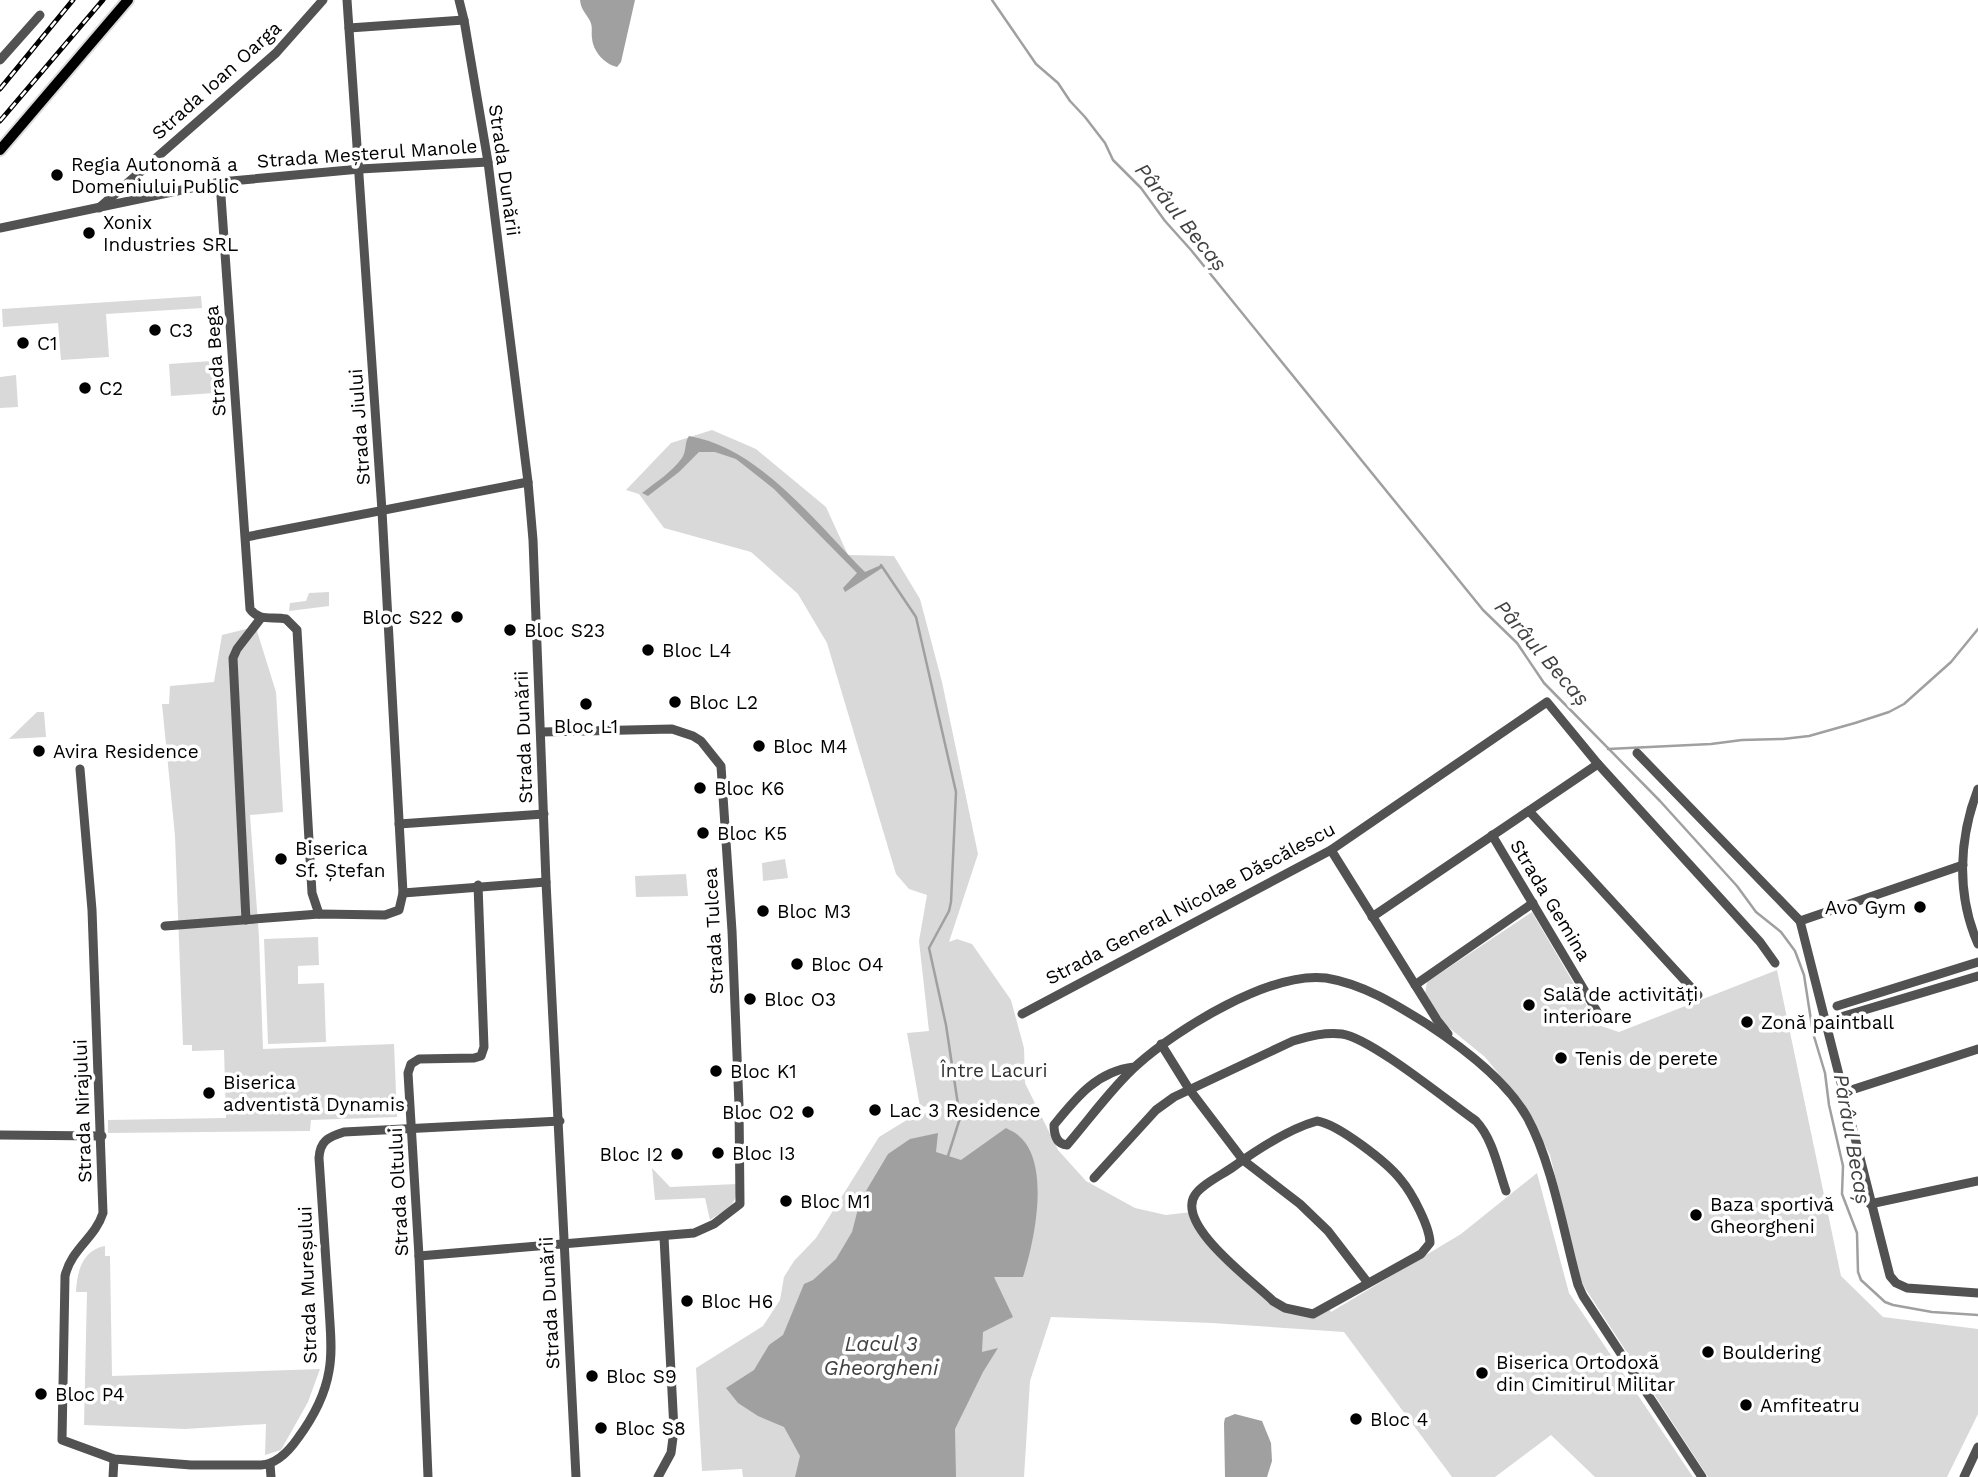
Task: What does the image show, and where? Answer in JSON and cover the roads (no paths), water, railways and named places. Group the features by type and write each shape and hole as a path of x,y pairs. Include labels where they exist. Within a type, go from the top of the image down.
{"main road":[{"path":"0,150 128,0"}],"street":[{"name":"Strada Ioan Oarga","path":"97,209 276,53 323,0"},
{"name":"Strada Jiului","path":"347,0 382,511 403,893"},
{"name":"Strada Dunării","path":"459,0 488,162 528,482 534,556 576,1477"},
{"path":"0,60 40,15"},
{"path":"349,28 464,20"},
{"name":"Strada Meșterul Manole","path":"0,228 220,182 360,169 488,162"},
{"name":"Strada Bega","path":"220,182 250,610 254,616 261,618"},
{"path":"246,537 528,482"},
{"path":"246,920 233,659 236,649 261,618 286,620 297,630 312,893 319,914"},
{"name":"Strada General Nicolae Dăscălescu","path":"1022,1014 1331,850 1547,702 1598,764"},
{"name":"Strada Tulcea","path":"419,1256 694,1233 706,1229 740,1204 732,930 721,766 701,741 672,729 541,732"},
{"path":"1637,754 1800,921 1886,1269 1896,1283 1907,1288 1978,1293"},
{"path":"1372,917 1598,764 1760,942 1774,963"},
{"name":"Strada Nirajului","path":"80,769 92,910 103,1213 94,1232 71,1258 65,1276 62,1440 114,1459"},
{"path":"1978,789 1965,829 1963,865 1968,912 1978,944"},
{"path":"1529,811 1698,995"},
{"path":"399,824 544,814"},
{"name":"Strada Gemina","path":"1492,835 1602,1020"},
{"path":"1331,850 1454,1042"},
{"path":"1800,921 1963,865"},
{"path":"164,926 319,914 391,915 398,910 403,893 547,881"},
{"name":"Strada Oltului","path":"428,1477 413,1130 408,1073 411,1064 419,1059 481,1056 484,1047 478,885"},
{"path":"1415,985 1533,903"},
{"path":"1837,1006 1978,962"},
{"path":"1844,1016 1978,976"},
{"path":"1134,1067 1120,1069 1083,1090 1054,1125 1055,1137 1067,1145 1134,1067 1161,1044 1211,1013 1297,978 1324,978 1360,986 1454,1042 1488,1072 1520,1105 1527,1117 1544,1155 1583,1296 1702,1477"},
{"path":"1094,1178 1156,1110 1189,1089 1293,1041 1326,1034 1344,1034 1356,1038 1412,1074 1476,1121 1489,1141 1506,1191"},
{"path":"1161,1044 1189,1089 1243,1160 1300,1204 1328,1231 1368,1283"},
{"path":"1842,1093 1978,1049"},
{"path":"413,1130 560,1121"},
{"path":"1317,1121 1338,1128 1390,1168 1402,1181 1430,1233 1430,1243 1421,1254 1368,1283 1313,1314 1285,1308 1273,1301 1204,1236 1192,1213 1196,1192 1291,1132 1317,1121"},
{"name":"Strada Mureșului","path":"270,1464 286,1453 302,1434 323,1393 330,1370 327,1266 319,1158 324,1140 335,1135 362,1131 413,1130"},
{"path":"0,1135 102,1136"},
{"path":"1870,1204 1978,1181"},
{"path":"659,1477 671,1453 674,1438 664,1237"},
{"path":"1964,1477 1978,1447"},
{"path":"113,1477 114,1459 217,1465 270,1464 271,1477"},
{"path":"217,1465 218,1477"}],"water":[{"path":"580,0 635,0 621,62 617,67 597,53 591,23"},
{"path":"689,436 715,443 740,455 785,490 865,572 881,565 882,568 845,592 843,588 857,573 774,489 736,459 715,452 699,452 648,496 642,493 678,463 684,455"},
{"name":"Lacul 3 Gheorgheni","path":"1006,1128 1020,1137 1035,1166 1035,1225 1023,1277 994,1277 1013,1317 983,1332 982,1352 998,1348 955,1429 956,1477 795,1477 800,1456 784,1427 758,1416 738,1403 726,1388 754,1370 769,1345 783,1335 804,1284 813,1280 836,1259 852,1232 860,1201 888,1154 910,1139 938,1133 936,1152 961,1160"},
{"path":"1235,1414 1262,1421 1271,1443 1272,1461 1267,1477 1225,1477 1224,1423 1225,1418"}],"waterway":[{"name":"Pârâul Becaș","path":"992,0 1036,64 1058,83 1105,143 1113,160 1141,188 1165,221 1483,610 1517,643 1544,683 1660,801 1737,886 1756,912 1781,932 1795,951 1804,975 1813,1033 1825,1073 1829,1105 1843,1166 1842,1194 1857,1233 1858,1272 1861,1280 1885,1302 1893,1305 1932,1312 1978,1315"},
{"path":"881,565 916,617 956,792 951,902 929,948 946,1025 960,1118 948,1156"},
{"path":"1608,749 1809,736 1889,712 1904,704 1951,662 1978,629"}],"railway":[{"path":"0,89 73,0"},
{"path":"0,121 103,0"}],"place":[{"name":"Regia Autonomă a Domeniului Public","path":"57,175"},
{"name":"Xonix Industries SRL","path":"89,233"},
{"name":"C3","path":"155,330"},
{"name":"C1","path":"23,343"},
{"name":"C2","path":"85,388"},
{"name":"Bloc S22","path":"457,617"},
{"name":"Bloc S23","path":"510,630"},
{"name":"Bloc L4","path":"648,650"},
{"name":"Bloc L2","path":"675,702"},
{"name":"Bloc L1","path":"586,704"},
{"name":"Bloc M4","path":"759,746"},
{"name":"Avira Residence","path":"39,751"},
{"name":"Bloc K6","path":"700,788"},
{"name":"Bloc K5","path":"703,833"},
{"name":"Biserica Sf. Ștefan","path":"281,859"},
{"name":"Avo Gym","path":"1920,907"},
{"name":"Bloc M3","path":"763,911"},
{"name":"Bloc O4","path":"797,964"},
{"name":"Bloc O3","path":"750,999"},
{"name":"Sală de activități interioare","path":"1529,1005"},
{"name":"Zonă paintball","path":"1747,1022"},
{"name":"Tenis de perete","path":"1561,1058"},
{"name":"Bloc K1","path":"716,1071"},
{"name":"Biserica adventistă Dynamis","path":"209,1093"},
{"name":"Lac 3 Residence","path":"875,1110"},
{"name":"Bloc O2","path":"808,1112"},
{"name":"Bloc I3","path":"718,1153"},
{"name":"Bloc I2","path":"677,1154"},
{"name":"Bloc M1","path":"786,1201"},
{"name":"Baza sportivă Gheorgheni","path":"1696,1215"},
{"name":"Bloc H6","path":"687,1301"},
{"name":"Bouldering","path":"1708,1352"},
{"name":"Biserica Ortodoxă din Cimitirul Militar","path":"1482,1373"},
{"name":"Bloc S9","path":"592,1376"},
{"name":"Bloc P4","path":"41,1394"},
{"name":"Amfiteatru","path":"1746,1405"},
{"name":"Bloc 4","path":"1356,1419"},
{"name":"Bloc S8","path":"601,1428"}],"park label":[{"name":"Între Lacuri","path":"994,1070"}]}
